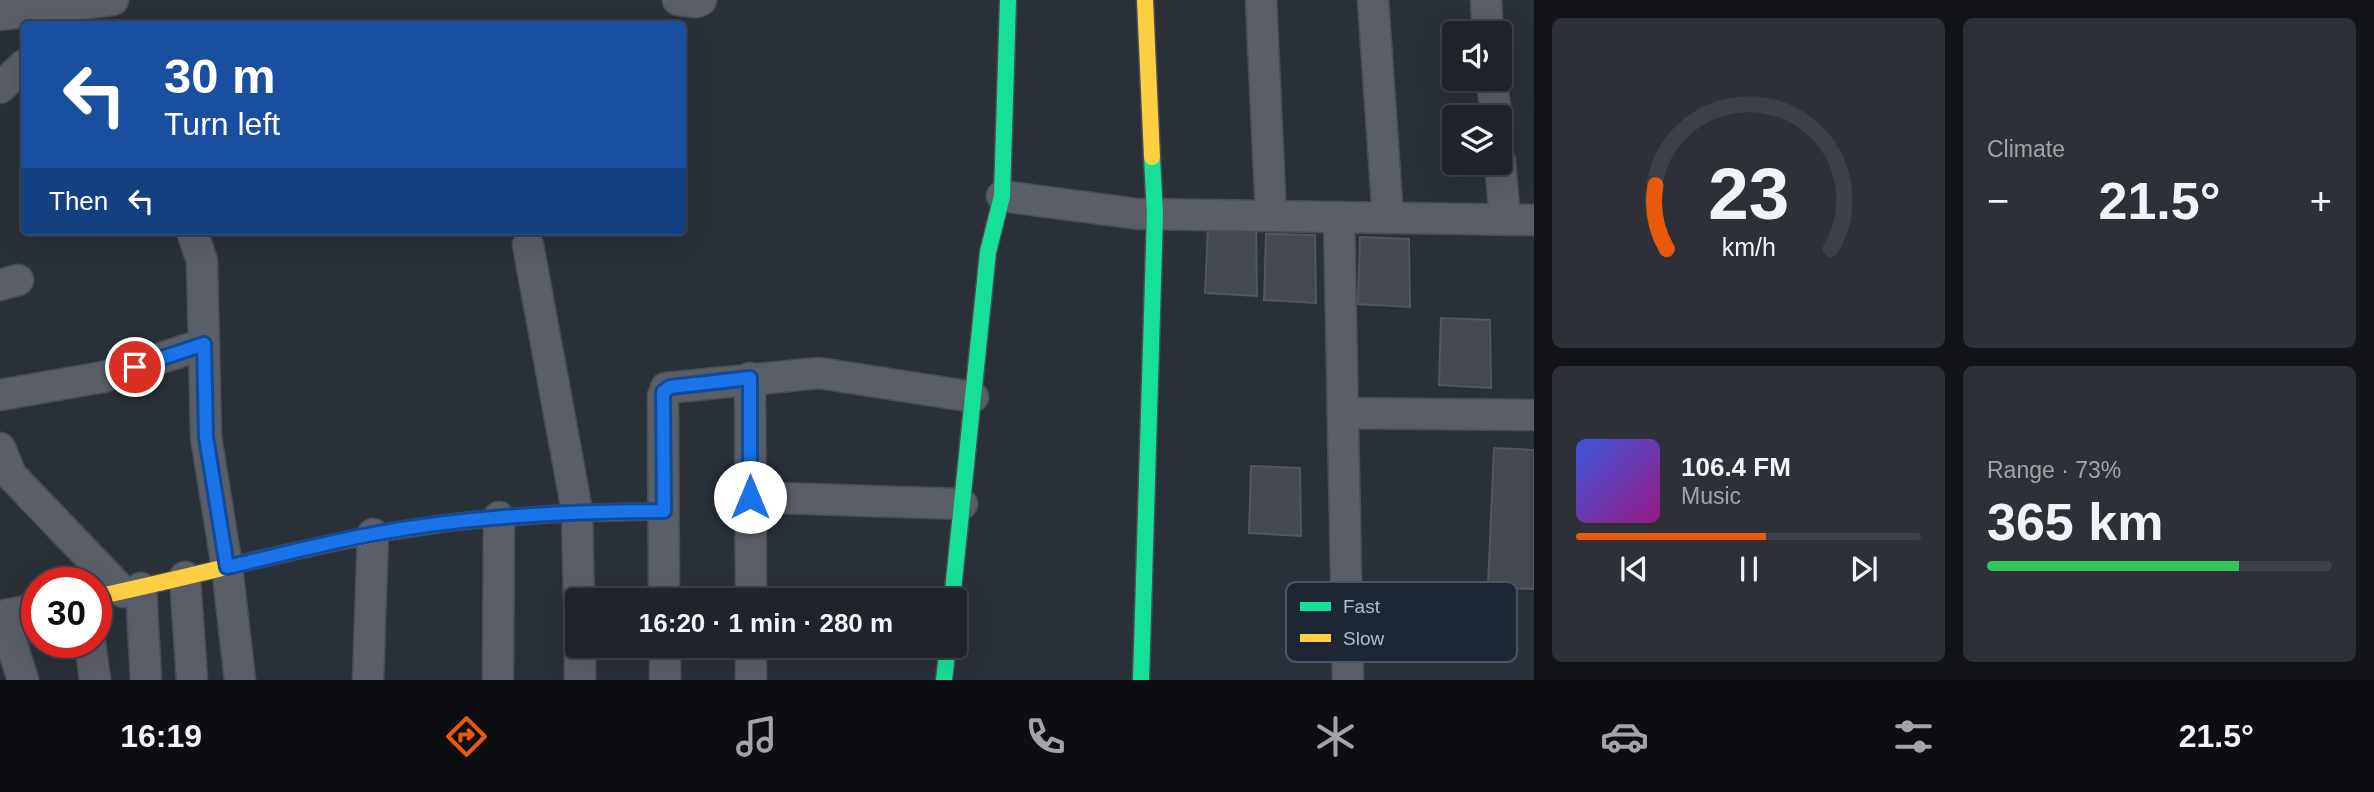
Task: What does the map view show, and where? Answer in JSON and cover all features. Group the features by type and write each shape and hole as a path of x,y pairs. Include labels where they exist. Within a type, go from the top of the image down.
{"street":[{"path":"678,0 701,0"},
{"path":"953,588 988,252 1002,196 1008,0"},
{"path":"1141,680 1155,214 1145,0"},
{"path":"1261,0 1271,216"},
{"path":"1373,0 1388,218"},
{"path":"1486,0 1487,21"},
{"path":"0,15 112,9"},
{"path":"79,21 112,9"},
{"path":"0,88 21,68"},
{"path":"1002,196 1155,214 1519,219 1504,175"},
{"path":"1339,217 1346,582"},
{"path":"193,235 202,261 206,437 227,567 240,680"},
{"path":"528,245 577,511 579,588"},
{"path":"0,395 103,377 204,344"},
{"path":"664,588 663,392 666,388 750,378 828,373 973,397"},
{"path":"750,378 751,588"},
{"path":"1343,413 1534,415"},
{"path":"0,448 11,475 120,592 146,680"},
{"path":"750,497 962,504"},
{"path":"120,592 373,534 499,517 577,511 664,511"},
{"path":"498,680 499,517"},
{"path":"368,680 373,534"},
{"path":"185,577 192,680"},
{"path":"21,612 1,616 23,680"},
{"path":"92,658 95,680"},
{"path":"580,658 580,680"},
{"path":"665,658 665,680"},
{"path":"751,658 751,680"},
{"path":"944,680 946,658"},
{"path":"1348,662 1348,680"}],"building":[{"path":"1208,226 1256,228 1257,296 1205,293"},
{"path":"1266,234 1315,235 1316,303 1264,300"},
{"path":"1360,237 1409,239 1410,307 1358,304"},
{"path":"1441,318 1490,320 1491,388 1439,385"},
{"path":"1494,448 1534,450 1534,589 1517,588 1517,582 1488,582"},
{"path":"1251,466 1300,468 1301,536 1249,533"}],"traffic: fast":[{"path":"953,588 988,252 1002,196 1008,0"},
{"path":"1141,680 1155,214 1152,157"},
{"path":"484,519 664,511"},
{"path":"944,680 947,658"}],"traffic: slow":[{"path":"1145,0 1152,157"},
{"path":"112,593 386,532 484,519"}],"route":[{"path":"135,367 204,344 206,437 227,567 373,534 499,517 577,511 664,511 663,392 670,387 750,378 750,497"}]}
